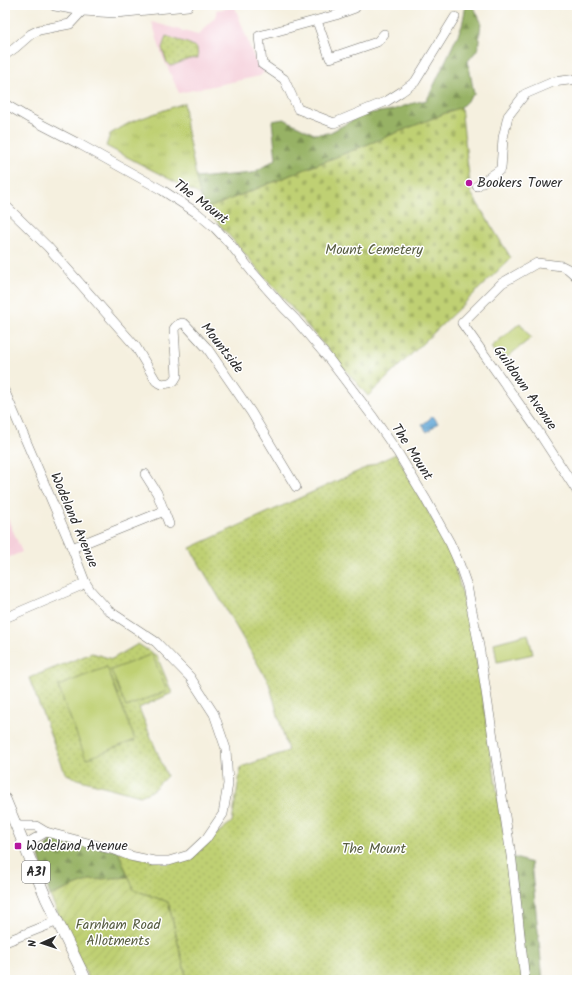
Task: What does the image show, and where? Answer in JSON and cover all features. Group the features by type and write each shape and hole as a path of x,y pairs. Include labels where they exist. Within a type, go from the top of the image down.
{"main road":[{"path":"55,5 83,10 116,12 188,5"},
{"name":"A31","path":"5,799 46,898 86,980"}],"street":[{"path":"355,5 355,8 336,16 259,36 262,64 284,78 298,109 334,123 387,101 414,82 455,17"},
{"path":"5,55 31,34 39,30 70,24 83,10"},
{"path":"317,21 330,58 377,42 384,34"},
{"path":"477,186 501,169 503,138 508,116 525,94 553,82 577,79"},
{"name":"The Mount","path":"5,104 162,190 197,213 215,228 231,244 253,273 295,319 328,359 373,417 425,498 450,543 459,562 467,586 482,668 512,862 525,980"},
{"name":"Mountside","path":"5,205 48,247 136,347 156,381 162,384 169,384 174,381 177,376 174,330 176,326 182,322 185,324 207,348 251,412 296,487"},
{"name":"Guildown Avenue","path":"577,277 562,266 537,263 502,283 462,323 534,425 577,491"},
{"name":"Wodeland Avenue","path":"5,392 72,548 85,582 90,590 109,611 156,642 190,677 214,714 226,749 228,784 223,814 206,839 189,855 169,861 154,861 130,856 118,851 46,832 36,826 16,826"},
{"path":"145,474 158,493 169,524"},
{"path":"72,548 164,511"},
{"path":"5,618 80,586 85,582"},
{"path":"24,845 46,832"},
{"path":"5,942 58,921"}],"shaded area":[{"path":"235,7 253,55 257,63 265,71 260,76 179,93 162,55 152,22 198,35 217,15 216,10"},
{"path":"5,512 22,552 5,559"}],"green space":[{"path":"466,5 473,5 481,22 478,49 468,61 474,94 461,107 206,209 200,195 196,178 253,173 276,159 272,121 284,119 314,134 329,133 364,114 393,110 427,100 462,26"},
{"path":"166,36 190,44 197,48 198,58 170,66 167,63 162,48"},
{"path":"184,103 186,127 200,195 106,146 110,134 131,122"},
{"name":"Mount Cemetery","path":"461,107 471,193 511,258 368,396 206,209"},
{"path":"520,323 531,338 501,362 491,347"},
{"name":"The Mount","path":"396,454 450,551 471,624 507,855 522,980 187,980 168,902 134,890 118,851 154,861 189,855 232,822 241,767 288,751 269,683 190,548"},
{"path":"528,634 533,654 497,662 494,643"},
{"path":"138,644 157,656 172,693 139,708 167,776 152,791 140,796 77,779 65,773 29,678 92,653 112,659"},
{"path":"152,654 167,691 126,707 111,670"},
{"path":"107,667 135,740 86,759 58,686"},
{"path":"51,840 118,851 129,877 90,880 50,896 39,856"},
{"path":"493,851 531,863 543,980 506,980"},
{"name":"Farnham Road Allotments","path":"129,877 134,890 168,902 187,980 89,980 50,896 90,880"}],"water":[{"path":"433,416 438,423 427,432 422,425"}],"place":[{"name":"Bookers Tower","path":"469,183"},
{"name":"Wodeland Avenue","path":"18,846"}]}
